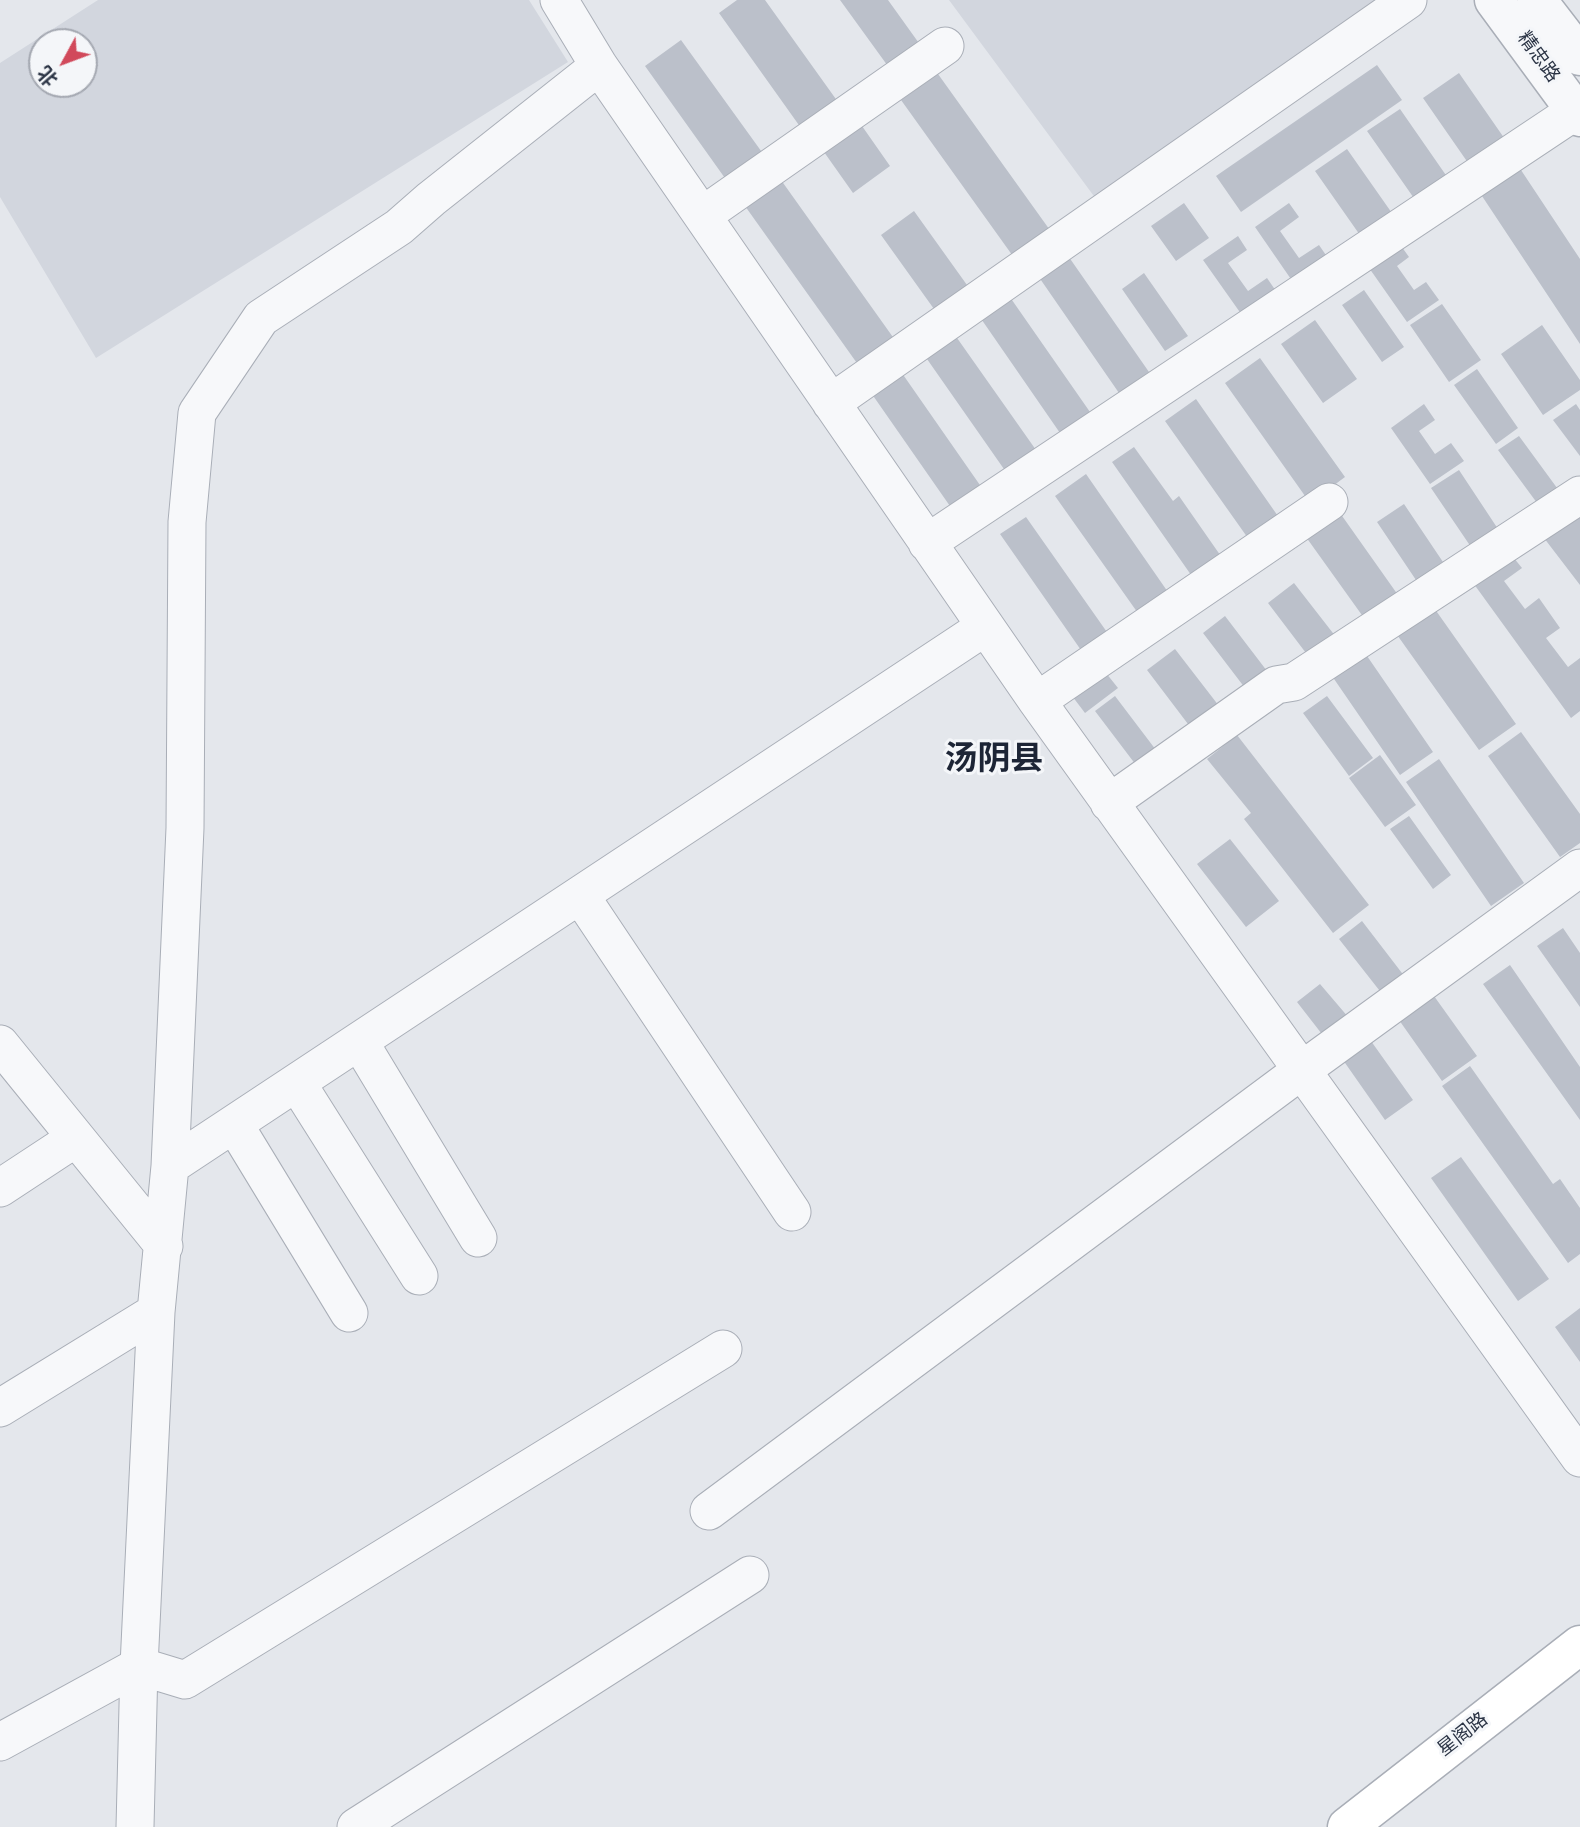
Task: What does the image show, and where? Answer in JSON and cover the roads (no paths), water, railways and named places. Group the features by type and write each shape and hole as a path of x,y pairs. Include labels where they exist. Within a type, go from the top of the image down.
{"main road":[{"name":"星阁路","path":"1348,1827 1580,1645"}],"street":[{"path":"559,0 599,66 985,627 1580,1458"},
{"path":"831,403 1408,0"},
{"name":"精忠路","path":"1494,0 1579,112"},
{"name":"精忠路","path":"1538,0 1580,57"},
{"path":"703,215 945,46"},
{"path":"135,1827 139,1666 156,1312 170,1166 185,828 187,522 197,413 261,318 399,227 599,66"},
{"path":"927,543 1579,112"},
{"path":"1109,803 1276,685 1294,682 1580,495"},
{"path":"1037,701 1329,502"},
{"path":"170,1166 985,627"},
{"path":"709,1511 1302,1070 1580,868"},
{"path":"579,895 792,1212"},
{"path":"359,1041 478,1238"},
{"path":"0,1044 164,1247"},
{"path":"297,1083 419,1276"},
{"path":"234,1124 349,1313"},
{"path":"0,1188 76,1138"},
{"path":"0,1408 156,1312"},
{"path":"0,1742 139,1666 185,1680 723,1349"},
{"path":"356,1827 750,1575"}],"district":[{"name":"汤阴县","path":"994,762"}]}
